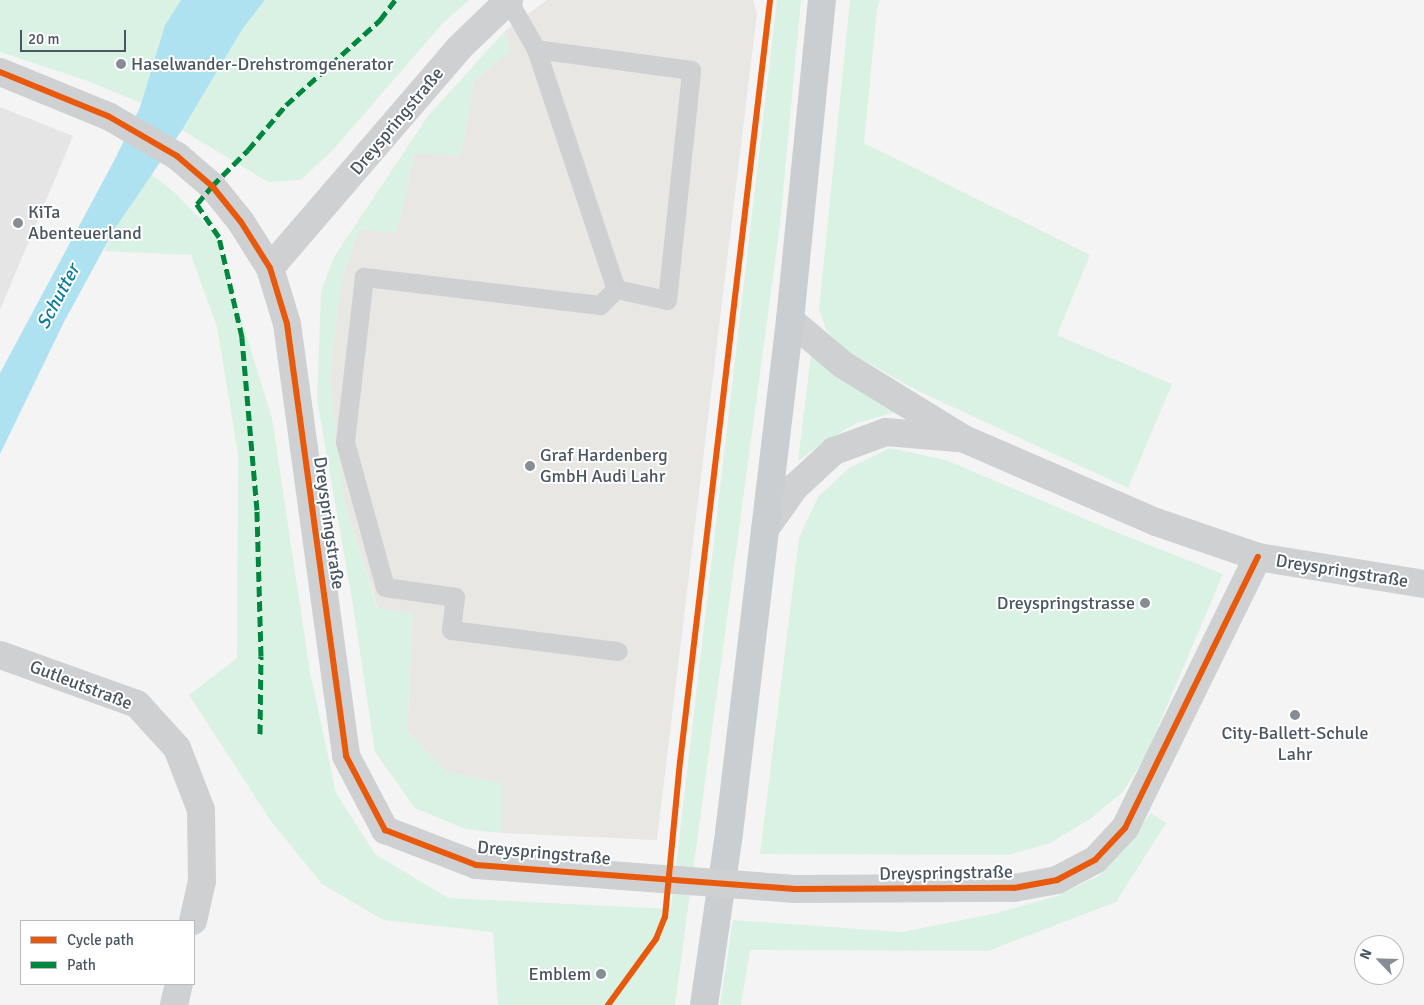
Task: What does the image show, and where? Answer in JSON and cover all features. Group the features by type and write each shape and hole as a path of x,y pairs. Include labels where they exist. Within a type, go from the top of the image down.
{"main road":[{"path":"704,1005 730,823 790,320 822,0"}],"street":[{"name":"Dreyspringstraße","path":"270,268 460,47 508,0"},
{"name":"Dreyspringstraße","path":"0,72 108,116 177,156 212,186 241,222 270,268 287,324 346,756 385,830 476,864 795,889 1014,888 1057,880 1095,860 1125,828 1258,557 1424,584"},
{"path":"790,320 842,364 964,439 1156,522 1258,557"},
{"path":"765,529 795,488 834,451 886,432 964,439"},
{"name":"Gutleutstraße","path":"0,655 137,704 177,748 201,810 202,881 193,920"},
{"path":"174,1005 179,985"}],"lane":[{"path":"508,0 536,49 616,289"},
{"path":"536,49 691,70 667,300 616,289"},
{"path":"616,289 600,305 364,277 345,442 385,587 455,597 451,630 618,651"}],"shaded area":[{"path":"547,0 753,0 757,13 657,840 502,833 502,783 446,772 407,731 413,614 378,609 343,497 330,377 341,282 359,229 396,232 415,153 461,156 474,81 511,50 505,31"},
{"name":"KiTa Abenteuerland","path":"0,107 73,136 0,310"}],"green space":[{"path":"0,0 181,0 165,25 141,103 85,80 0,52"},
{"path":"265,0 469,0 442,24 332,151 301,180 268,182 182,130 243,28"},
{"path":"777,0 801,0 780,225 675,1005 498,1005 493,932 383,920 322,884 271,821 189,695 237,658 238,454 217,327 191,255 104,251 114,230 151,174 175,193 215,234 272,418 310,672 336,793 375,854 448,898 671,909"},
{"path":"850,0 880,0 877,9 864,143 1090,255 1057,335 1172,384 1128,488 916,390 842,348 827,331 819,310"},
{"path":"505,31 511,50 474,81 461,156 415,153 396,233 359,229 341,282 330,377 343,497 377,608 413,614 407,731 446,772 502,783 502,833 465,829 415,808 375,752 352,599 317,399 321,291 334,257 428,116"},
{"path":"811,355 847,383 899,411 857,423 825,441 798,461"},
{"path":"890,448 946,460 1111,530 1223,574 1146,755 1123,792 1090,819 1050,843 1008,855 760,854 799,538 818,497 849,468"},
{"path":"1151,813 1166,823 1116,902 988,951 750,950 741,1005 720,1005 733,920 902,932 997,913 1060,895 1100,875"}],"water":[{"name":"Schutter","path":"181,0 265,0 243,28 182,130 114,230 64,322 0,454 0,373 115,159 140,107 165,25"}],"marked path":[{"path":"260,734 261,656 257,510 242,337 219,237 197,204 248,150 286,105 380,20 395,0"}],"cycle path":[{"path":"608,1005 656,939 665,917 680,762 770,0"},
{"path":"0,72 108,116 177,156 212,186 241,222 270,268 287,324 346,756 385,830 476,865 795,889 1014,888 1057,880 1095,860 1125,828 1258,557"}],"place":[{"name":"Haselwander-Drehstromgenerator","path":"121,64"},
{"name":"KiTa Abenteuerland","path":"18,223"},
{"name":"Graf Hardenberg GmbH Audi Lahr","path":"530,466"},
{"name":"Dreyspringstrasse","path":"1145,603"},
{"name":"City-Ballett-Schule Lahr","path":"1295,715"},
{"name":"Emblem","path":"601,974"}]}
